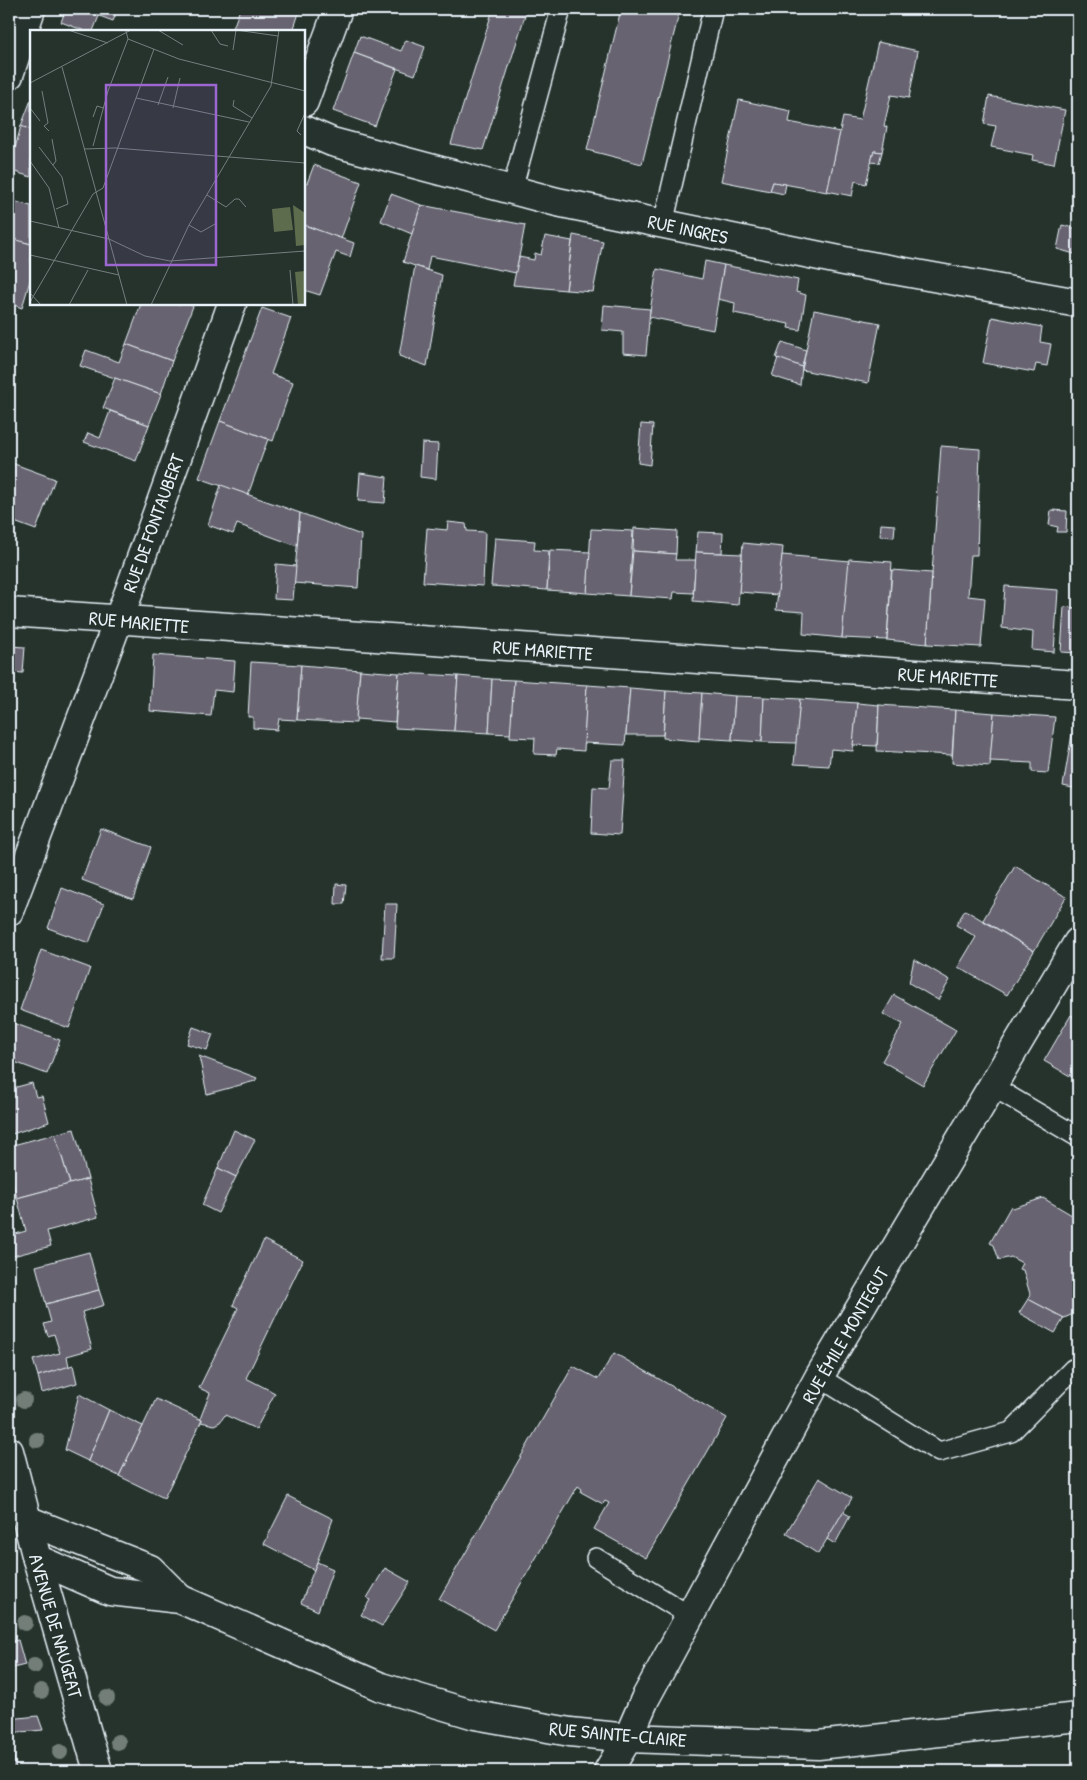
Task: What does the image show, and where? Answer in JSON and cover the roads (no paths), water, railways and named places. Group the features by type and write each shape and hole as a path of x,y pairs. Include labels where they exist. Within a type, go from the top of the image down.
{"street":[{"path":"9,75 31,9"},
{"path":"305,99 338,9"},
{"name":"RUE INGRES","path":"305,130 332,142 557,202 849,262 1078,303"},
{"name":"RUE DE FONTAUBERT","path":"9,911 118,621 232,305"},
{"name":"RUE MARIETTE","path":"9,612 1078,686"},
{"name":"RUE ÉMILE MONTEGUT","path":"608,1771 628,1738 645,1699 819,1377 1078,942"},
{"name":"AVENUE DE NAUGEAT","path":"9,1451 18,1518 37,1559 98,1771"},
{"name":"RUE SAINTE-CLAIRE","path":"18,1518 150,1569 180,1599"},
{"name":"RUE SAINTE-CLAIRE","path":"37,1559 110,1591 180,1599 381,1688 476,1715 551,1729 628,1738 818,1746 1078,1717"}],"lane":[{"path":"512,190 561,9"},
{"path":"663,224 713,9"},
{"path":"992,1086 1078,1137"},
{"path":"819,1377 939,1452 1011,1432 1072,1369"},
{"path":"596,1558 690,1616"}]}
